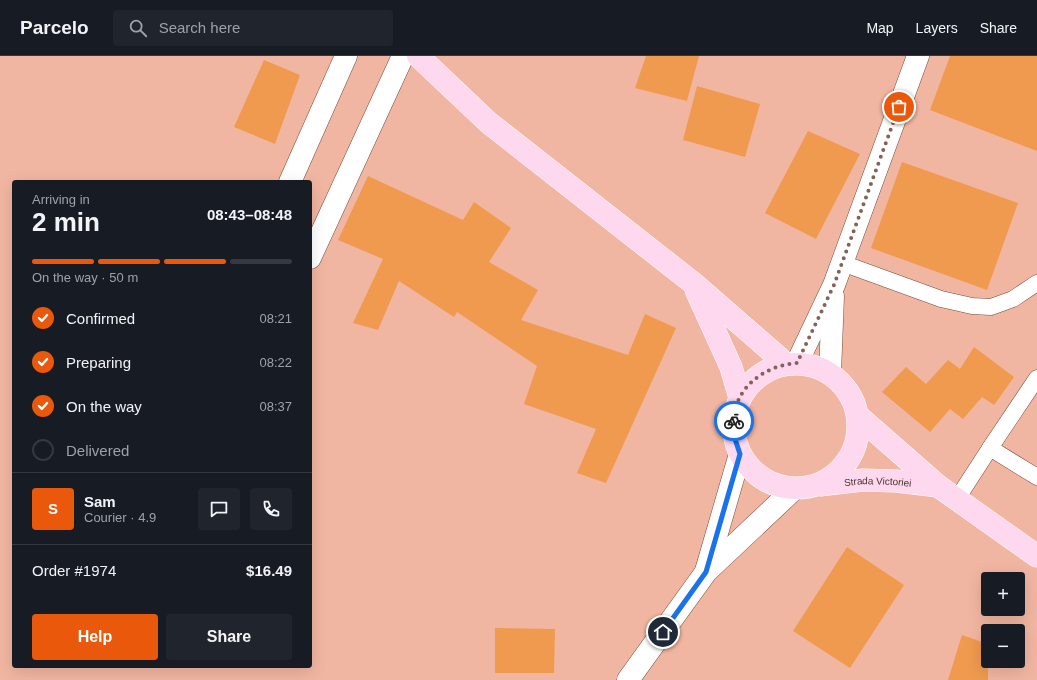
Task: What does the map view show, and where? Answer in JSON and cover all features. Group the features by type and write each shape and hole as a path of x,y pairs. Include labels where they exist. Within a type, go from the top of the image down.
{"main road":[{"path":"418,56 489,122 693,283 791,364"},
{"path":"693,283 731,367 740,398"},
{"path":"791,364 814,366 830,373 844,385 853,399 858,416 858,438 850,458 836,474 817,485 794,489 773,484 754,472 740,454 734,436 734,417 740,398 752,382 767,370 791,364"},
{"name":"Strada Victoriei","path":"858,416 938,486 1037,556"},
{"name":"Strada Victoriei","path":"817,485 870,480 896,481 938,486"}],"street":[{"path":"291,180 346,56"},
{"path":"312,254 403,56"},
{"path":"791,364 834,285 918,56"},
{"path":"830,373 834,285"},
{"path":"706,572 740,454"},
{"path":"628,680 706,572 794,489"}],"lane":[{"path":"842,263 940,299 972,306 990,307 1013,299 1037,283"},
{"path":"957,498 1037,378"},
{"path":"990,448 1037,477"}],"building":[{"path":"646,56 699,56 687,101 635,88"},
{"path":"950,56 1037,56 1037,151 930,110"},
{"path":"264,60 300,75 275,144 234,127"},
{"path":"697,86 760,104 745,157 683,140"},
{"path":"808,131 860,154 816,239 765,213"},
{"path":"902,162 1018,203 987,290 871,248"},
{"path":"368,176 463,220 474,202 511,228 489,262 538,290 521,320 628,355 645,314 676,328 606,483 577,473 596,429 524,404 537,366 457,312 454,317 399,281 378,330 353,323 383,259 338,240"},
{"path":"974,347 1014,377 994,405 982,397 963,419 950,409 930,432 882,392 906,367 926,384 948,360 960,369"},
{"path":"847,547 904,585 850,668 793,631"},
{"path":"495,628 555,629 554,673 495,673"},
{"path":"962,635 981,642 981,668 988,668 988,680 948,680"}],"way so far":[{"path":"734,421 740,398 752,382 767,370 786,364 797,363 834,285 899,107"}],"route":[{"path":"663,632 706,572 740,454 734,436 734,421"}]}
